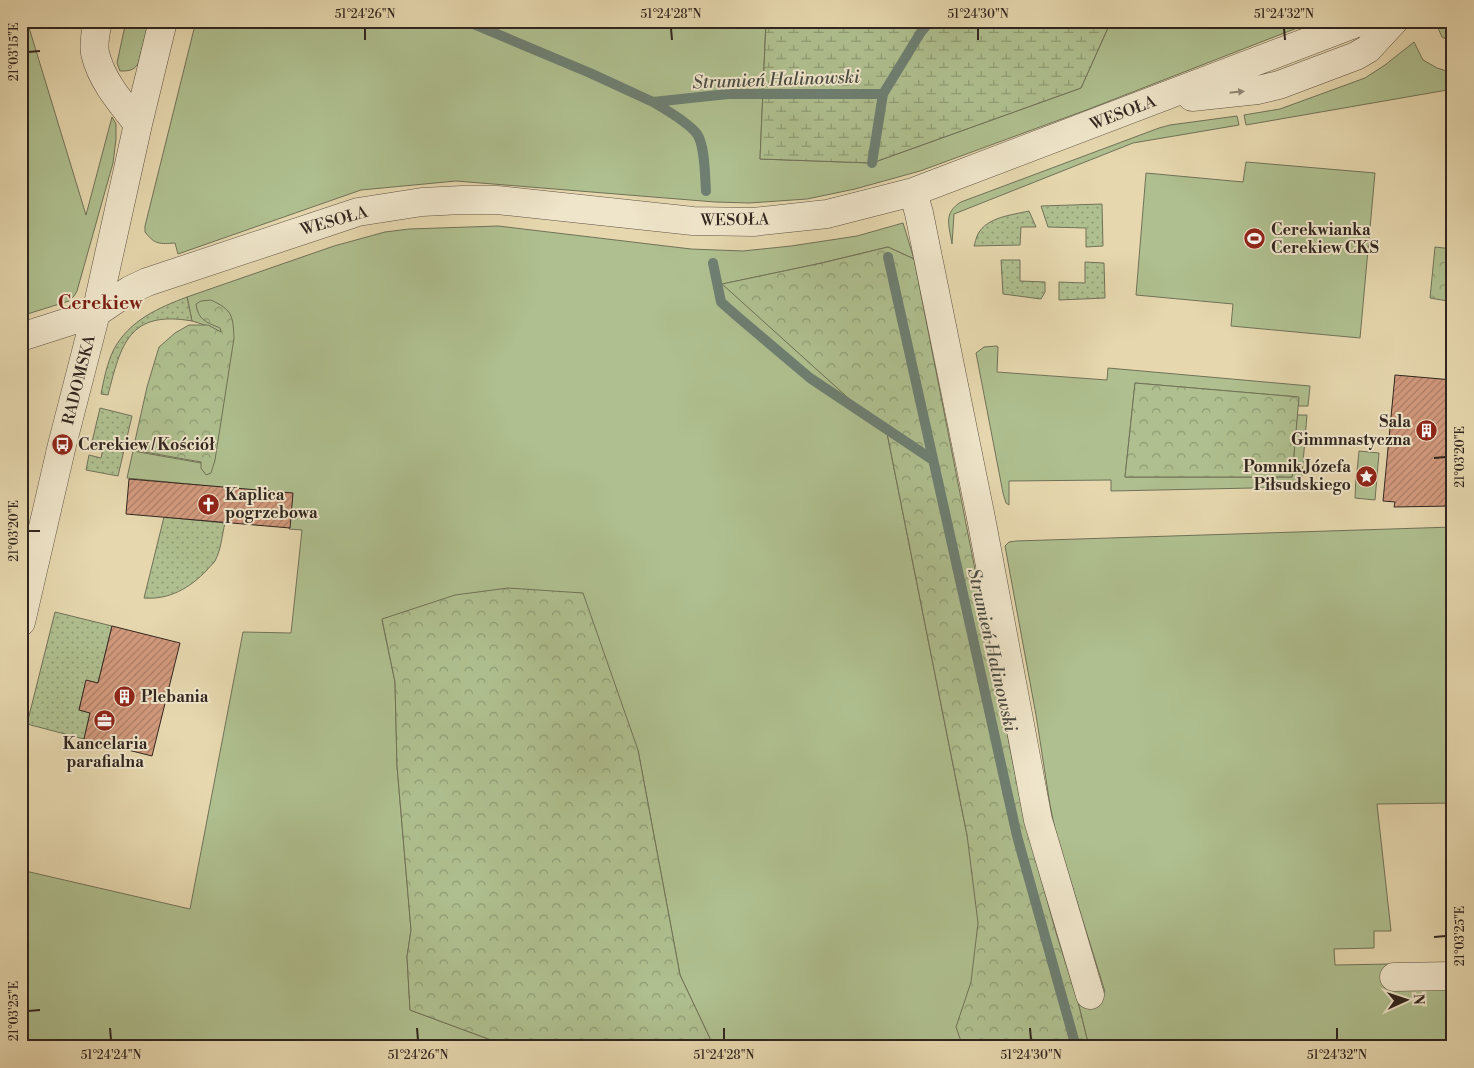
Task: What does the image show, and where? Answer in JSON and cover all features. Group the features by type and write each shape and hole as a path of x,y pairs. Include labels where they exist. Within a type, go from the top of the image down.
{"street":[{"path":"98,21 94,41 95,52 112,89 138,124"},
{"name":"RADOMSKA","path":"21,622 62,445 96,313 163,21"},
{"name":"WESOŁA","path":"21,337 96,313 130,290 147,282 358,212 412,204 462,200 496,200 685,220 753,222 827,214 913,192 1362,21"},
{"path":"1154,101 1258,90 1279,85 1356,56 1368,49 1394,21"},
{"path":"913,192 919,213 964,434 1038,820 1090,994"},
{"path":"1394,977 1453,976"}],"green space":[{"path":"21,21 27,21 86,215 112,117 116,124 116,139 113,163 77,291 69,301 21,316"},
{"path":"126,21 149,21 138,64 130,70 120,71 117,63"},
{"path":"196,21 766,21 760,159 872,163 1081,88 1111,21 1315,21 1089,109 920,171 855,189 807,199 749,203 715,202 456,181 361,190 178,254 175,243 155,241 145,232 145,226"},
{"path":"766,21 1111,21 1081,88 872,163 760,159"},
{"path":"1445,21 1453,21 1453,43 1442,37 1437,26"},
{"path":"1414,42 1423,60 1437,68 1453,73 1453,89 1246,125 1244,115 1280,109 1365,78"},
{"path":"1237,116 1239,125 1133,143 954,214 952,244 949,215 955,206 961,202 1159,128"},
{"name":"Cerekwianka Cerekiew CKS","path":"1246,162 1375,173 1360,338 1231,326 1233,304 1136,295 1146,173 1243,182"},
{"path":"1102,204 1103,246 1086,247 1086,228 1048,227 1041,206"},
{"path":"1029,211 1036,227 1021,227 1020,245 974,246 978,234 987,224 1000,218"},
{"path":"903,223 914,259 888,247 723,284 887,433 967,835 1038,1047 714,1047 680,975 638,750 382,620 395,682 397,766 411,930 407,957 410,1010 502,1044 504,1047 58,1047 21,1039 21,870 190,909 243,632 291,633 302,530 289,529 291,494 127,478 133,451 201,463 223,335 208,326 192,321 187,297 334,246 385,232 409,229 498,226 691,249 743,251 857,236"},
{"path":"888,247 914,259 1023,814 1057,936 1078,1002 1089,1047 963,1047 956,1027 971,982 978,923 967,835 887,433 722,284"},
{"path":"1435,247 1453,249 1453,302 1430,298"},
{"path":"1001,260 1020,260 1020,281 1045,282 1045,292 1041,299 1003,294"},
{"path":"1085,262 1104,263 1105,298 1059,300 1059,282 1085,283"},
{"path":"187,297 192,321 171,319 154,321 141,326 131,335 124,346 108,395 101,394 106,371 114,349 128,330 146,316"},
{"path":"211,300 230,314 234,338 215,460 211,473 206,475 201,468 201,462 133,450 147,387 159,347 175,333 189,325 208,325 221,332 220,328 204,320 197,309 196,304 201,301"},
{"path":"997,346 997,372 1107,380 1108,368 1310,386 1308,406 1298,406 1298,397 1135,383 1125,477 1292,477 1297,415 1307,415 1301,487 1111,491 1111,480 1009,481 1009,505 1006,503 1003,493 976,353 984,347"},
{"path":"1135,383 1299,397 1292,477 1125,477"},
{"path":"100,408 132,416 118,476 86,470 89,455 101,458 104,444 92,442"},
{"path":"1359,451 1379,453 1375,500 1355,498 1356,477 1368,478 1369,473 1357,471"},
{"path":"164,517 225,523 220,547 214,562 194,582 170,595 144,598"},
{"path":"1453,527 1453,803 1377,804 1391,931 1374,931 1374,948 1334,949 1335,965 1391,964 1393,987 1453,986 1453,1047 1089,1047 1078,1002 1105,992 1056,834 1005,546 1009,542 1016,541"},
{"path":"508,588 583,593 638,750 680,975 714,1047 504,1047 502,1044 410,1010 407,957 411,930 397,766 395,682 382,619 455,595"},
{"path":"55,612 112,626 98,683 86,681 79,710 90,713 84,739 27,724"}],"building":[{"name":"Sala Gimmnastyczna","path":"1395,375 1453,380 1453,506 1394,507 1395,502 1383,501"},
{"name":"Kaplica pogrzebowa","path":"129,479 293,493 290,528 126,514"},
{"name":"Plebania","path":"112,626 180,643 152,756 84,739 90,713 79,710 86,680 98,683"}],"waterway":[{"name":"Strumień Halinowski","path":"466,21 590,73 653,102 728,94 883,94"},
{"path":"872,163 883,94 921,32 930,21"},
{"path":"653,102 683,121 700,139 706,191"},
{"name":"Strumień Halinowski","path":"888,257 1017,836 1076,1047"},
{"path":"713,263 721,302 810,378 933,460"}],"place":[{"name":"Cerekwianka Cerekiew CKS","path":"1255,239"},
{"name":"Sala Gimmnastyczna","path":"1427,431"},
{"name":"Cerekiew / Kościół","path":"62,445"},
{"name":"Pomnik Józefa Piłsudskiego","path":"1367,476"},
{"name":"Kaplica pogrzebowa","path":"209,504"},
{"name":"Plebania","path":"125,697"},
{"name":"Kancelaria parafialna","path":"105,720"}],"district":[{"name":"Cerekiew","path":"100,303"}]}
